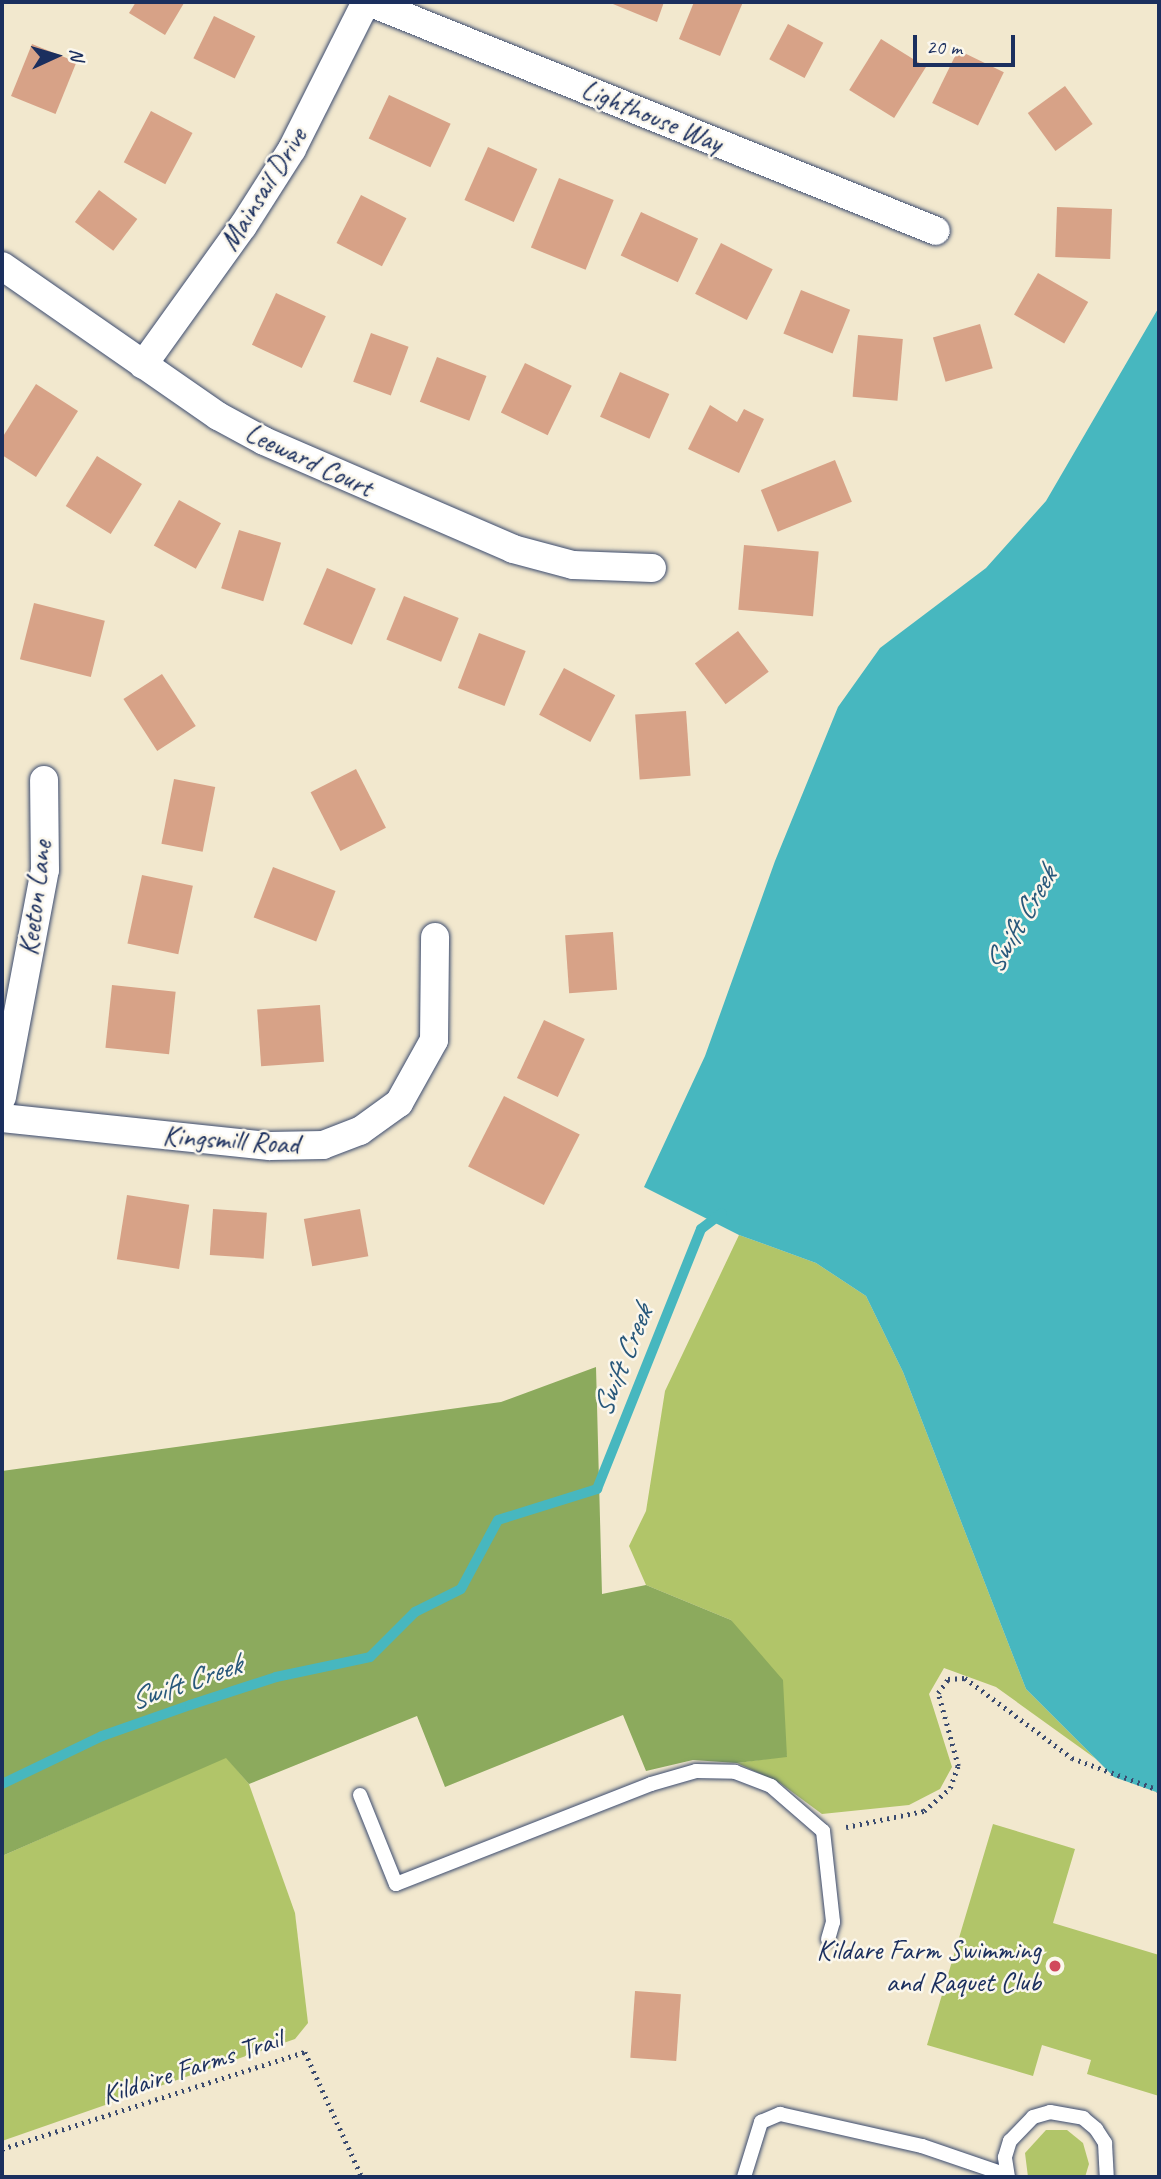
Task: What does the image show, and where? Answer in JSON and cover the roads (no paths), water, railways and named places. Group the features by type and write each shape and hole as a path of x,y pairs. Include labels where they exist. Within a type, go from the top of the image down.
{"street":[{"name":"Lighthouse Way","path":"367,2 936,231"},
{"name":"Mainsail Drive","path":"142,365 243,226 292,149 367,2"},
{"name":"Leeward Court","path":"2,267 142,365 264,442 513,549 573,565 652,568"},
{"name":"Keeton Lane","path":"2,1097 45,870 44,780"},
{"name":"Kingsmill Road","path":"2,1118 270,1146 323,1145 360,1131 399,1104 434,1040 435,937"}],"lane":[{"path":"360,1795 396,1884 651,1784 696,1771 735,1772 772,1786 823,1831 833,1922 828,1939"},
{"path":"744,2177 761,2122 780,2114 922,2146 1007,2176 1005,2157 1020,2127 1033,2117 1067,2112 1083,2118 1105,2143 1107,2177"}],"water":[{"path":"1159,307 1159,1793 1114,1777 1026,1689 903,1372 866,1296 816,1263 739,1235 644,1187 705,1056 775,861 838,707 880,648 986,568 1046,501"}],"waterway":[{"name":"Swift Creek","path":"2,1784 102,1736 190,1705 276,1677 370,1657 415,1612 461,1589 498,1520 597,1489 701,1229 722,1213"}],"place":[{"name":"Kildare Farm Swimming and Raquet Club","path":"1055,1966"}]}
